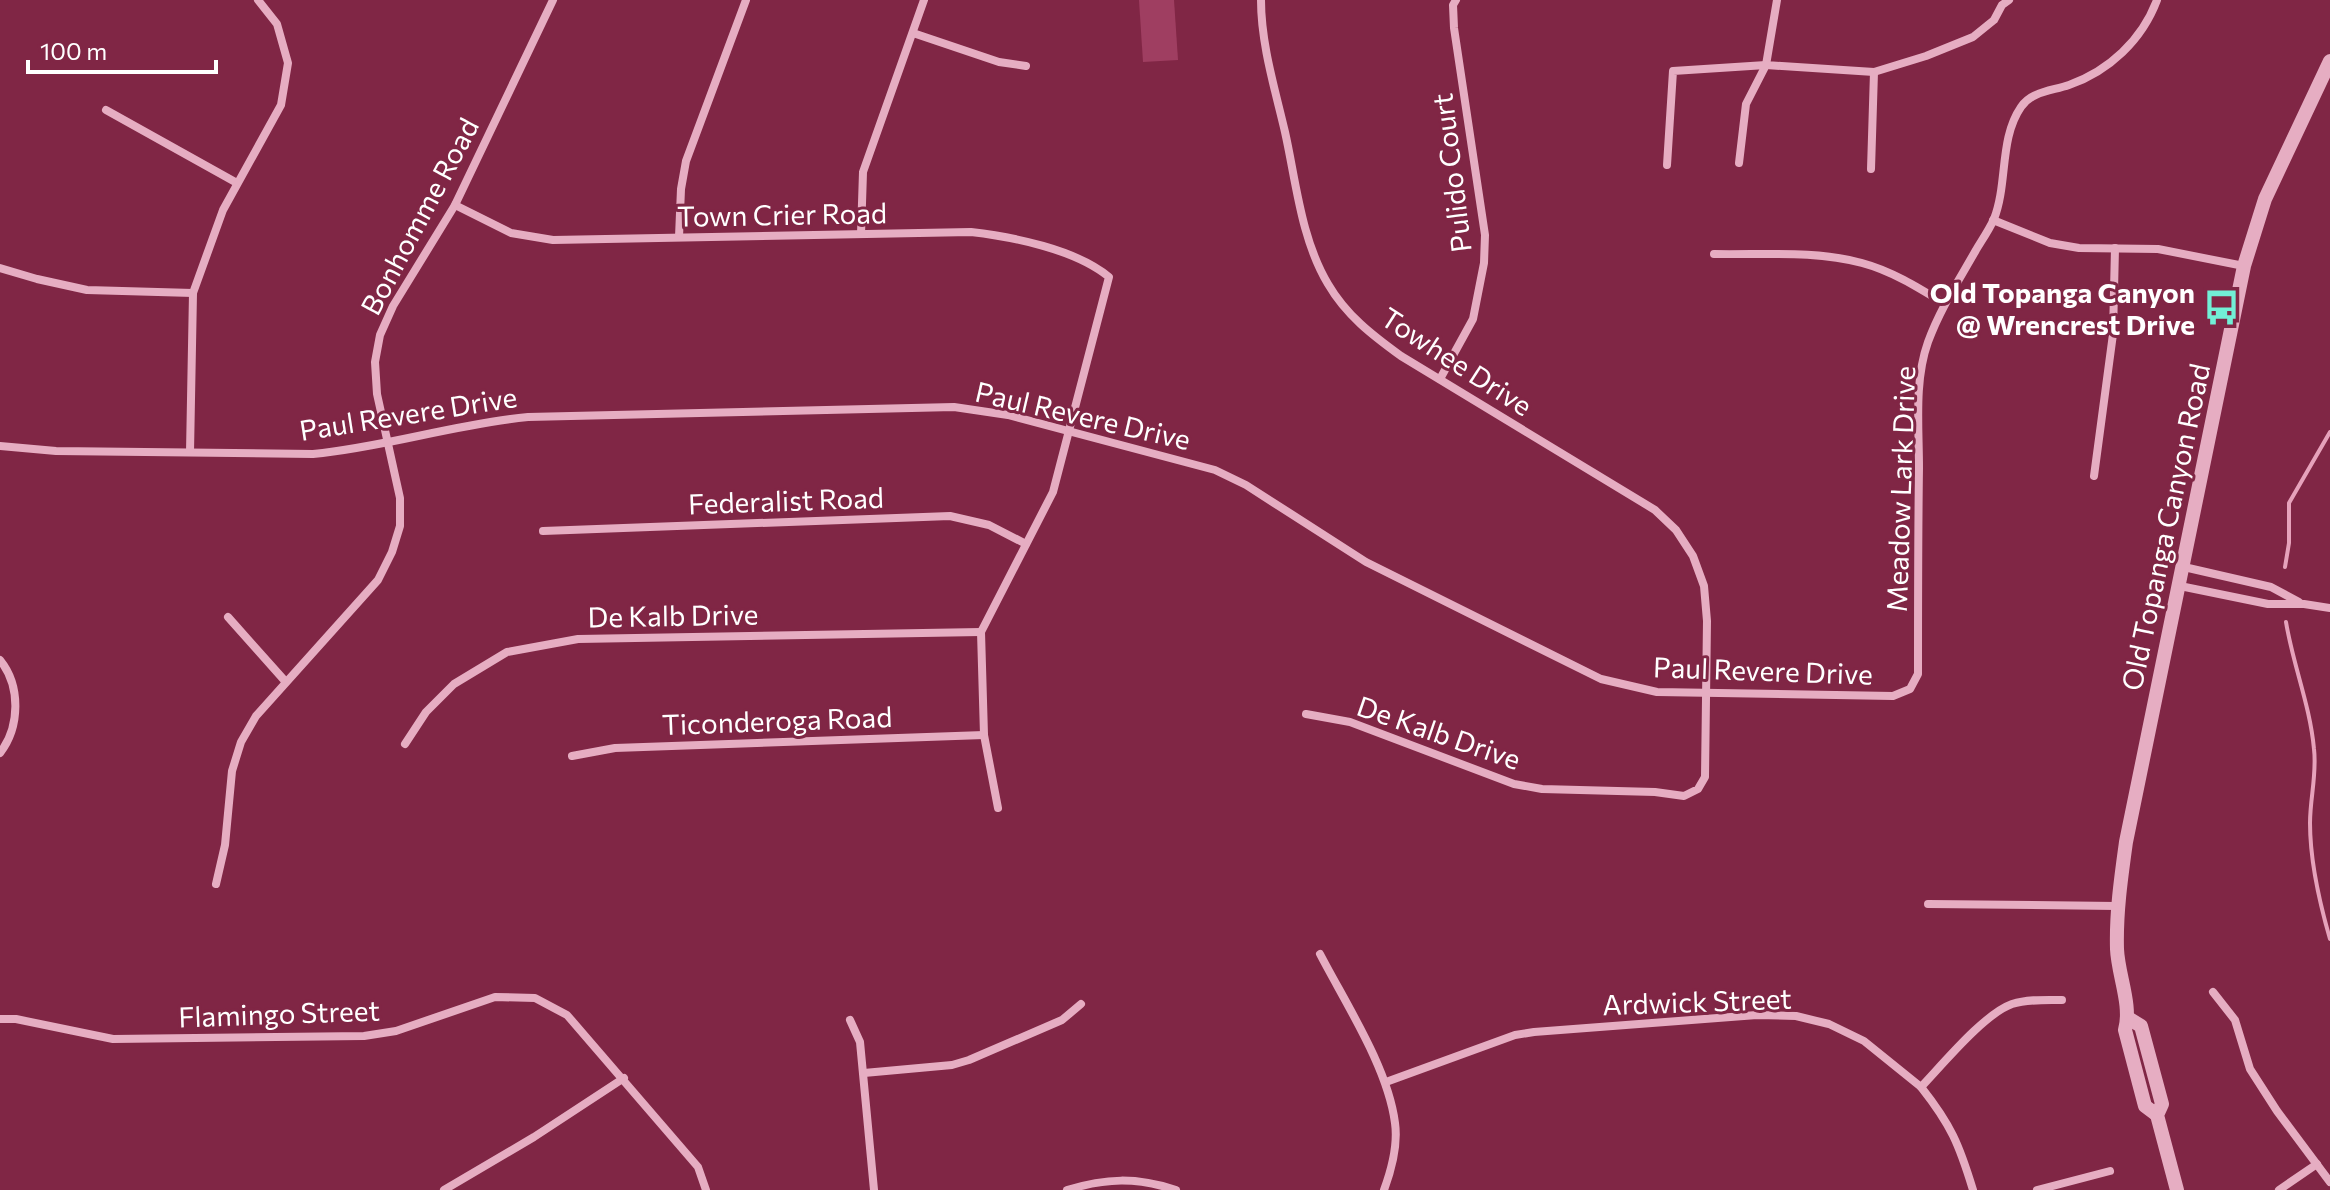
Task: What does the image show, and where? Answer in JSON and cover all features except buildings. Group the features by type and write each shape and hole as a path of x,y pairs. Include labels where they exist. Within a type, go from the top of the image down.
{"street":[{"path":"190,452 193,293 223,210 281,105 288,63 277,24 258,0"},
{"name":"Bonhomme Road","path":"216,884 225,845 232,771 241,742 256,716 285,681 378,580 392,552 400,526 400,498 377,394 375,362 380,335 393,306 455,205 553,0"},
{"path":"679,237 681,189 686,161 746,0"},
{"path":"861,234 863,172 924,0"},
{"name":"Towhee Drive","path":"1261,0 1264,41 1306,229 1327,283 1367,332 1655,510 1676,530 1693,556 1704,586 1707,694"},
{"name":"Pulido Court","path":"1440,379 1473,319 1484,263 1485,235 1454,28 1453,5 1456,0"},
{"path":"1739,163 1746,104 1766,65 1777,0"},
{"path":"1667,165 1673,71 1766,65 1874,72 1973,37 1994,20 2002,5 2009,0"},
{"name":"Meadow Lark Drive","path":"1910,689 1918,674 1919,390 1928,343 1945,304 1993,220 2009,134 2020,108 2038,93 2068,86 2111,63 2149,22 2157,0"},
{"path":"913,33 999,62 1026,66"},
{"name":"Old Topanga Canyon Road","path":"2177,1190 2157,1115 2162,1104 2141,1026 2128,1018 2118,964 2117,906 2126,842 2244,266 2265,199 2330,61"},
{"path":"1871,169 1874,72"},
{"path":"106,110 237,183"},
{"name":"Town Crier Road","path":"455,205 511,233 532,239 971,232 1048,247 1101,270 1109,277 1070,432"},
{"path":"1993,220 2050,243 2079,248 2185,252 2244,266"},
{"path":"2094,476 2113,334 2115,248"},
{"path":"1714,254 1806,255 1849,260 1904,280 1945,304"},
{"path":"0,268 87,290 193,293"},
{"name":"Paul Revere Drive","path":"0,446 56,451 313,454 484,421 528,417 954,407 1008,415 1215,470 1246,485 1366,562 1601,679 1657,692 1707,694 1893,696 1910,689"},
{"path":"998,808 984,735 981,632 1053,492 1070,432"},
{"name":"Federalist Road","path":"543,531 950,516 989,525 1026,544"},
{"path":"2184,567 2271,587 2304,604"},
{"path":"2180,586 2268,604 2330,608"},
{"path":"228,617 285,681"},
{"name":"De Kalb Drive","path":"405,744 426,712 454,684 507,652 578,639 981,632"},
{"path":"0,660 8,671 15,699 13,730 0,753"},
{"name":"De Kalb Drive","path":"1306,714 1350,722 1514,784 1542,789 1655,792 1684,796 1698,789 1705,777 1707,694"},
{"name":"Ticonderoga Road","path":"572,756 615,748 984,735"},
{"path":"1928,904 2117,906"},
{"path":"1320,954 1386,1082 1396,1126 1390,1174 1384,1190"},
{"path":"2213,992 2235,1020 2250,1069 2330,1182"},
{"name":"Flamingo Street","path":"0,1019 16,1019 113,1039 364,1036 396,1031 495,997 535,998 567,1015 624,1078 698,1167 706,1190"},
{"path":"1921,1087 1993,1014 2012,1004 2062,1000"},
{"path":"864,1073 952,1065 969,1060 1062,1020 1081,1004"},
{"name":"Ardwick Street","path":"1386,1082 1515,1035 1757,1015 1796,1016 1829,1024 1864,1041 1921,1087 1943,1115 1959,1143 1973,1190"},
{"path":"850,1020 860,1042 874,1190"},
{"path":"444,1190 534,1137 624,1078"},
{"path":"2279,1190 2317,1164"},
{"path":"2037,1190 2110,1171"},
{"path":"1067,1190 1091,1182 1136,1179 1176,1190"}],"shaded area":[{"path":"1139,0 1174,0 1178,60 1143,62"}],"waterway":[{"path":"2285,567 2289,543 2289,503 2330,432"},
{"path":"2286,622 2312,733 2315,758 2310,838 2319,896 2330,939"}],"place":[{"name":"Old Topanga Canyon @ Wrencrest Drive","path":"2221,308"}]}
